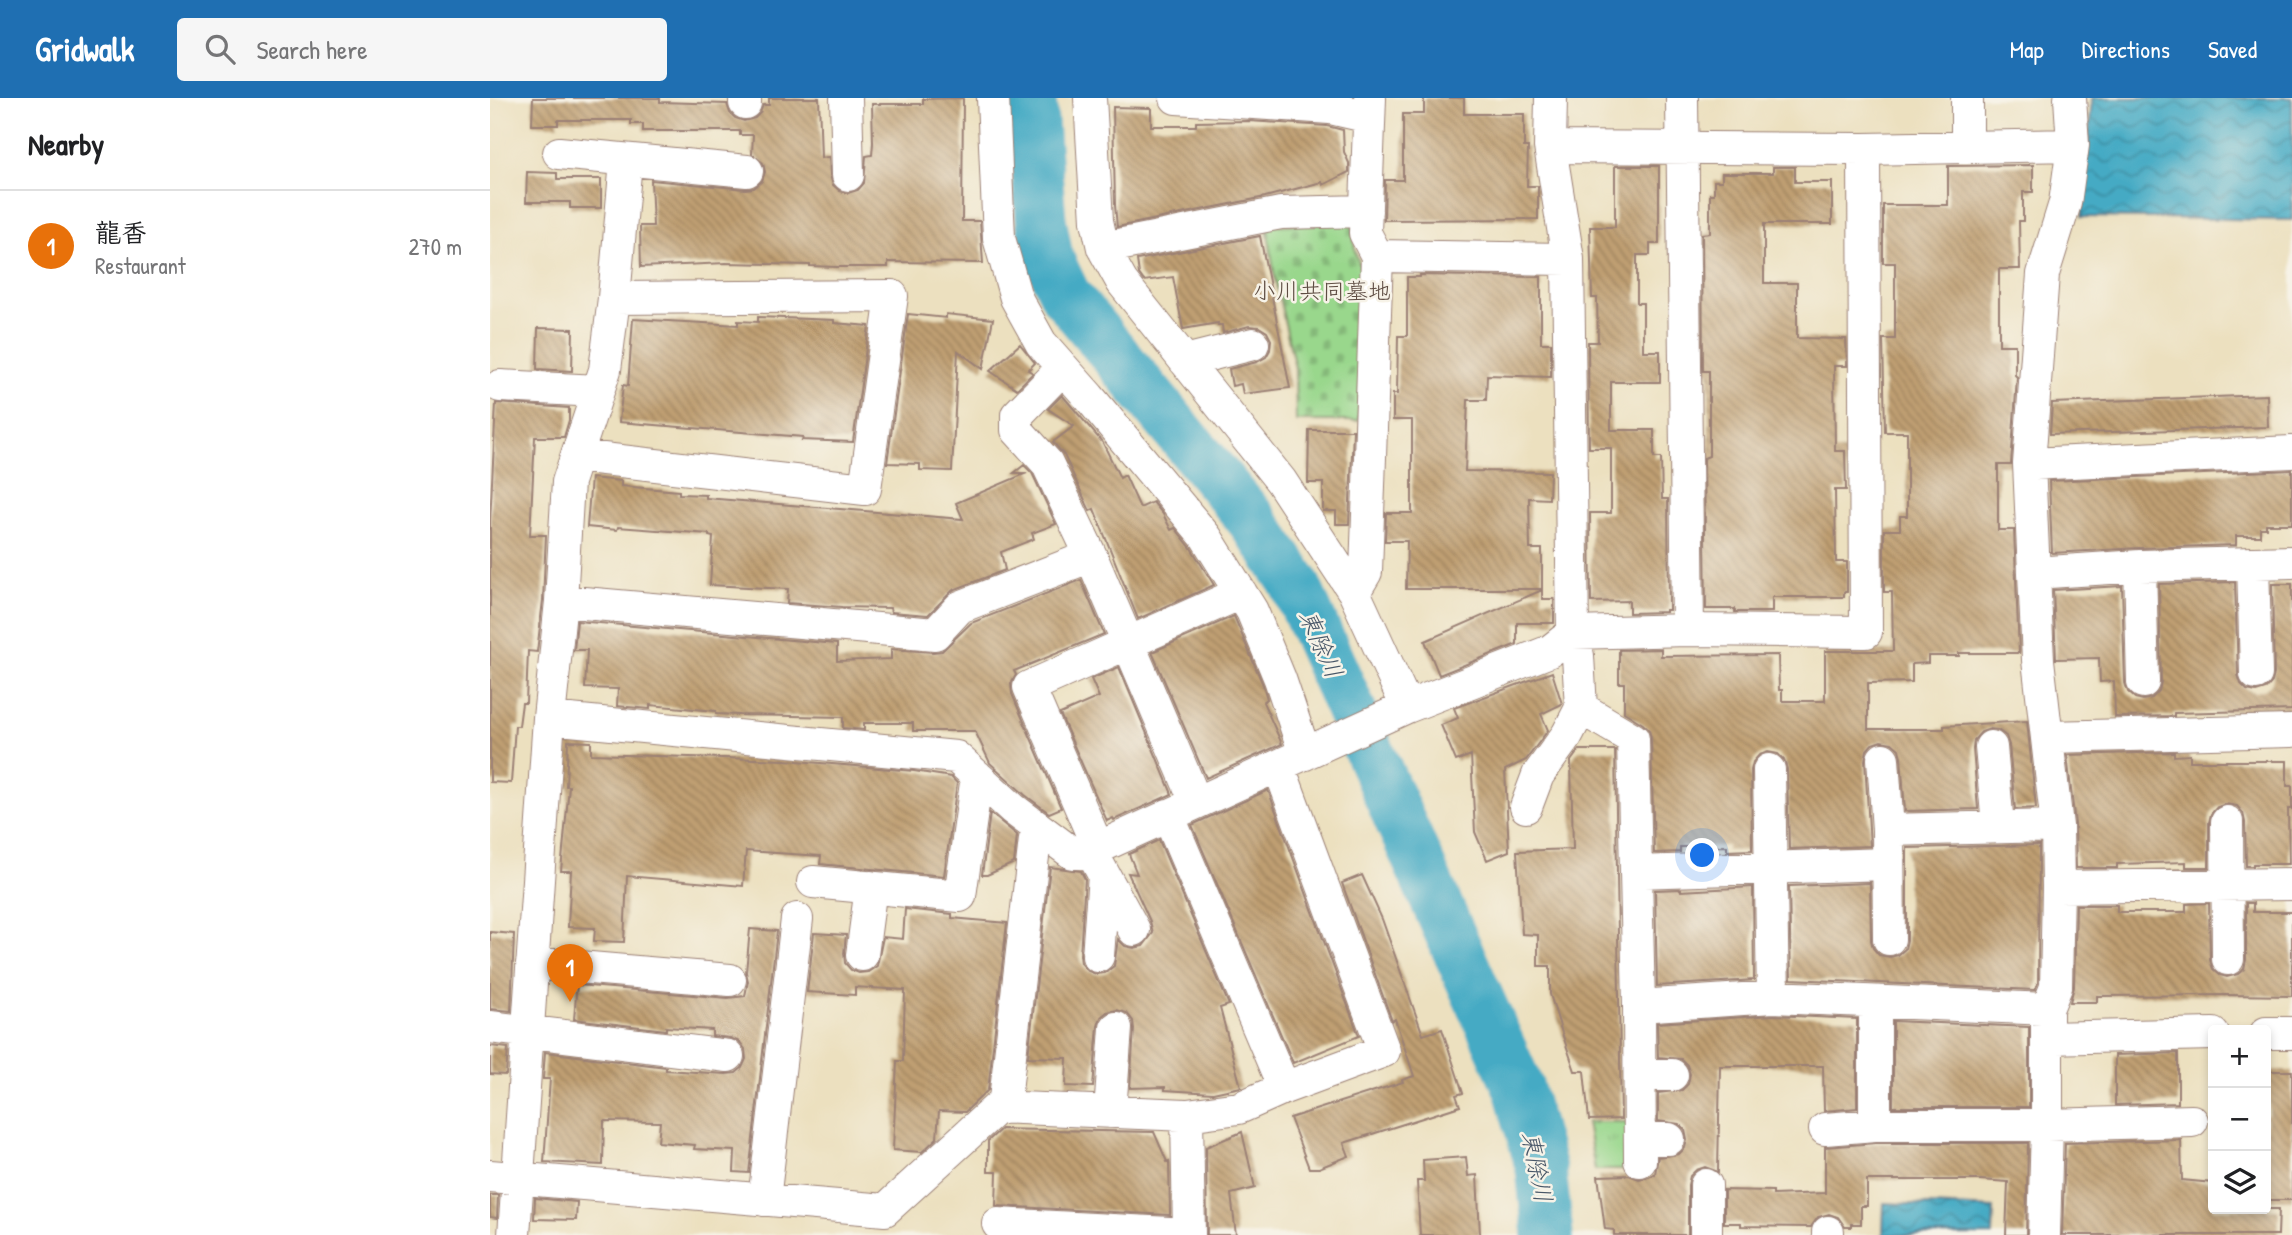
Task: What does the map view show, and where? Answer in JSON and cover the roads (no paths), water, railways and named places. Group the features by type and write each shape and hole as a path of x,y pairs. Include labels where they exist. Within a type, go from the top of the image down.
{"street":[{"path":"846,98 848,175"},
{"path":"504,1178 885,1210 998,1107 1187,1115 1239,1108 1284,1088 1384,1051 1275,667 1252,611 1206,537 1041,343 1016,298 999,238 993,98"},
{"path":"1090,98 1097,221 1103,248 1122,282 1281,481 1354,592 1407,707"},
{"path":"1178,98 1330,108 1370,107 1365,233 1377,256 1366,572 1354,592"},
{"path":"1526,807 1538,775 1567,735 1581,708 1578,656 1573,633 1568,260 1550,147 1551,98"},
{"path":"1682,98 1688,630"},
{"path":"1967,98 1967,147"},
{"path":"2044,1235 2047,1024 2056,987 2057,826 2038,660 2029,464 2043,274 2065,203 2073,145 2070,98"},
{"path":"1550,147 1864,149 2073,145"},
{"path":"549,718 956,757 1013,809 1072,853 1098,858 1182,809 1407,707 1550,651 1573,633 1688,630 1866,632 1864,149"},
{"path":"559,153 747,171"},
{"path":"514,1235 504,1178 527,1031 568,482 605,370 626,161"},
{"path":"1103,248 1281,213 1366,211"},
{"path":"1377,256 1568,260"},
{"path":"577,456 865,489 891,296 614,298"},
{"path":"1185,360 1253,344"},
{"path":"1063,368 1017,415 1017,430 1047,463 1128,642 1182,809 1284,1088"},
{"path":"500,386 598,391"},
{"path":"2029,464 2292,452"},
{"path":"561,601 935,634 960,607 1091,556"},
{"path":"2034,573 2140,566 2292,562"},
{"path":"2253,563 2256,674"},
{"path":"2140,566 2143,682"},
{"path":"1134,930 1098,858 1029,687 1241,593"},
{"path":"1581,708 1633,739 1647,768 1636,872 1640,1074 1649,1147"},
{"path":"2048,737 2292,731"},
{"path":"1991,747 1998,826"},
{"path":"1883,759 1888,830 1889,939"},
{"path":"1769,770 1773,998"},
{"path":"813,882 960,896 977,776"},
{"path":"2227,822 2228,959"},
{"path":"1888,830 2057,826"},
{"path":"1004,1108 1035,839"},
{"path":"1098,858 1098,956"},
{"path":"1636,872 1887,864"},
{"path":"2058,887 2292,884"},
{"path":"862,955 870,887"},
{"path":"764,1200 797,919"},
{"path":"532,963 730,981"},
{"path":"1639,1006 1773,998 1875,1003 2047,1024 2208,1034"},
{"path":"1875,1003 1875,1125"},
{"path":"490,1027 527,1031 676,1063 728,1056"},
{"path":"1110,1112 1116,1028"},
{"path":"2271,1033 2292,1033"},
{"path":"1640,1074 1672,1074"},
{"path":"998,1224 1189,1235 1187,1115"},
{"path":"1825,1129 1875,1125 2047,1125 2192,1121"},
{"path":"1706,1185 1706,1235"}],"water":[{"path":"2092,98 2292,98 2292,220 2082,217"},
{"path":"1884,1203 1994,1208 1993,1235 1883,1235"}],"waterway":[{"name":"東除川","path":"1031,98 1041,219 1048,258 1066,296 1252,520 1294,582 1519,1089 1541,1169 1548,1235"}],"place":[{"name":"龍香","path":"570,1002"}],"park label":[{"name":"小川共同墓地","path":"1322,291"}]}
